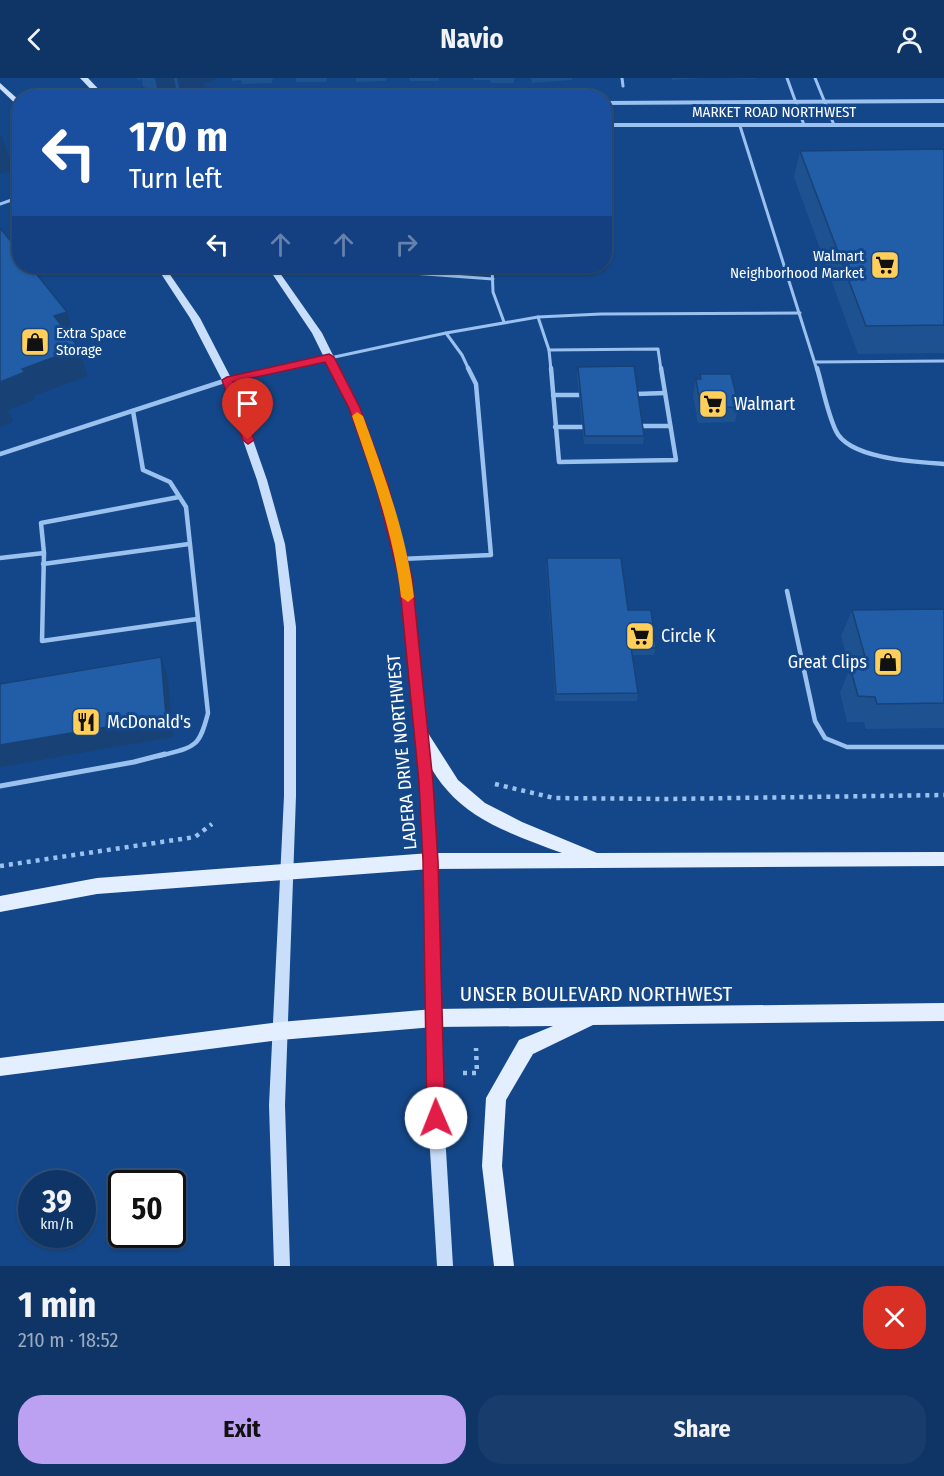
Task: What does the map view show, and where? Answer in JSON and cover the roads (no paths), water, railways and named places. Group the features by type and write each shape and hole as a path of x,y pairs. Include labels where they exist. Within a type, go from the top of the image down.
{"main road":[{"path":"84,78 96,90"},
{"path":"0,85 12,98"},
{"path":"165,273 195,318 227,380 262,480 280,544 288,615 290,796 277,1105 282,1266"},
{"name":"LADERA DRIVE NORTHWEST","path":"276,273 317,333 358,419 382,486 407,589 422,738 430,861 436,1118 445,1266"},
{"path":"422,738 453,787 475,804 526,833 602,860"},
{"path":"0,904 97,886 430,861 944,859"},
{"name":"UNSER BOULEVARD NORTHWEST","path":"0,1067 280,1031 434,1018 944,1012"},
{"path":"504,1266 492,1166 496,1098 526,1047 593,1017"}],"street":[{"name":"MARKET ROAD NORTHWEST","path":"612,103 944,101"},
{"name":"MARKET ROAD NORTHWEST","path":"612,125 944,125"}],"lane":[{"path":"622,78 623,86"},
{"path":"787,78 804,125"},
{"path":"815,78 834,125"},
{"path":"740,126 837,433 852,446 883,459 944,464"},
{"path":"412,273 493,279"},
{"path":"493,273 494,292 504,322"},
{"path":"0,454 227,380 504,322 538,317 601,314 800,313"},
{"path":"538,317 549,351 559,462 676,460 658,349 549,351"},
{"path":"401,559 491,555 477,384 462,355 446,333"},
{"path":"815,362 944,361"},
{"path":"636,394 666,393"},
{"path":"553,395 579,395"},
{"path":"0,786 134,762 189,748 202,736 208,713 186,507 170,482 143,470 133,411"},
{"path":"640,426 670,426"},
{"path":"555,427 582,427"},
{"path":"179,497 41,523 44,553 42,641 197,619"},
{"path":"43,564 189,544"},
{"path":"0,558 44,553"},
{"path":"787,591 816,721 825,738 847,747 944,747"}],"place":[{"name":"Walmart Neighborhood Market","path":"885,265"},
{"name":"Extra Space Storage","path":"35,342"},
{"name":"Walmart","path":"713,404"},
{"name":"Circle K","path":"640,636"},
{"name":"Great Clips","path":"888,662"},
{"name":"McDonald's","path":"86,722"}]}
